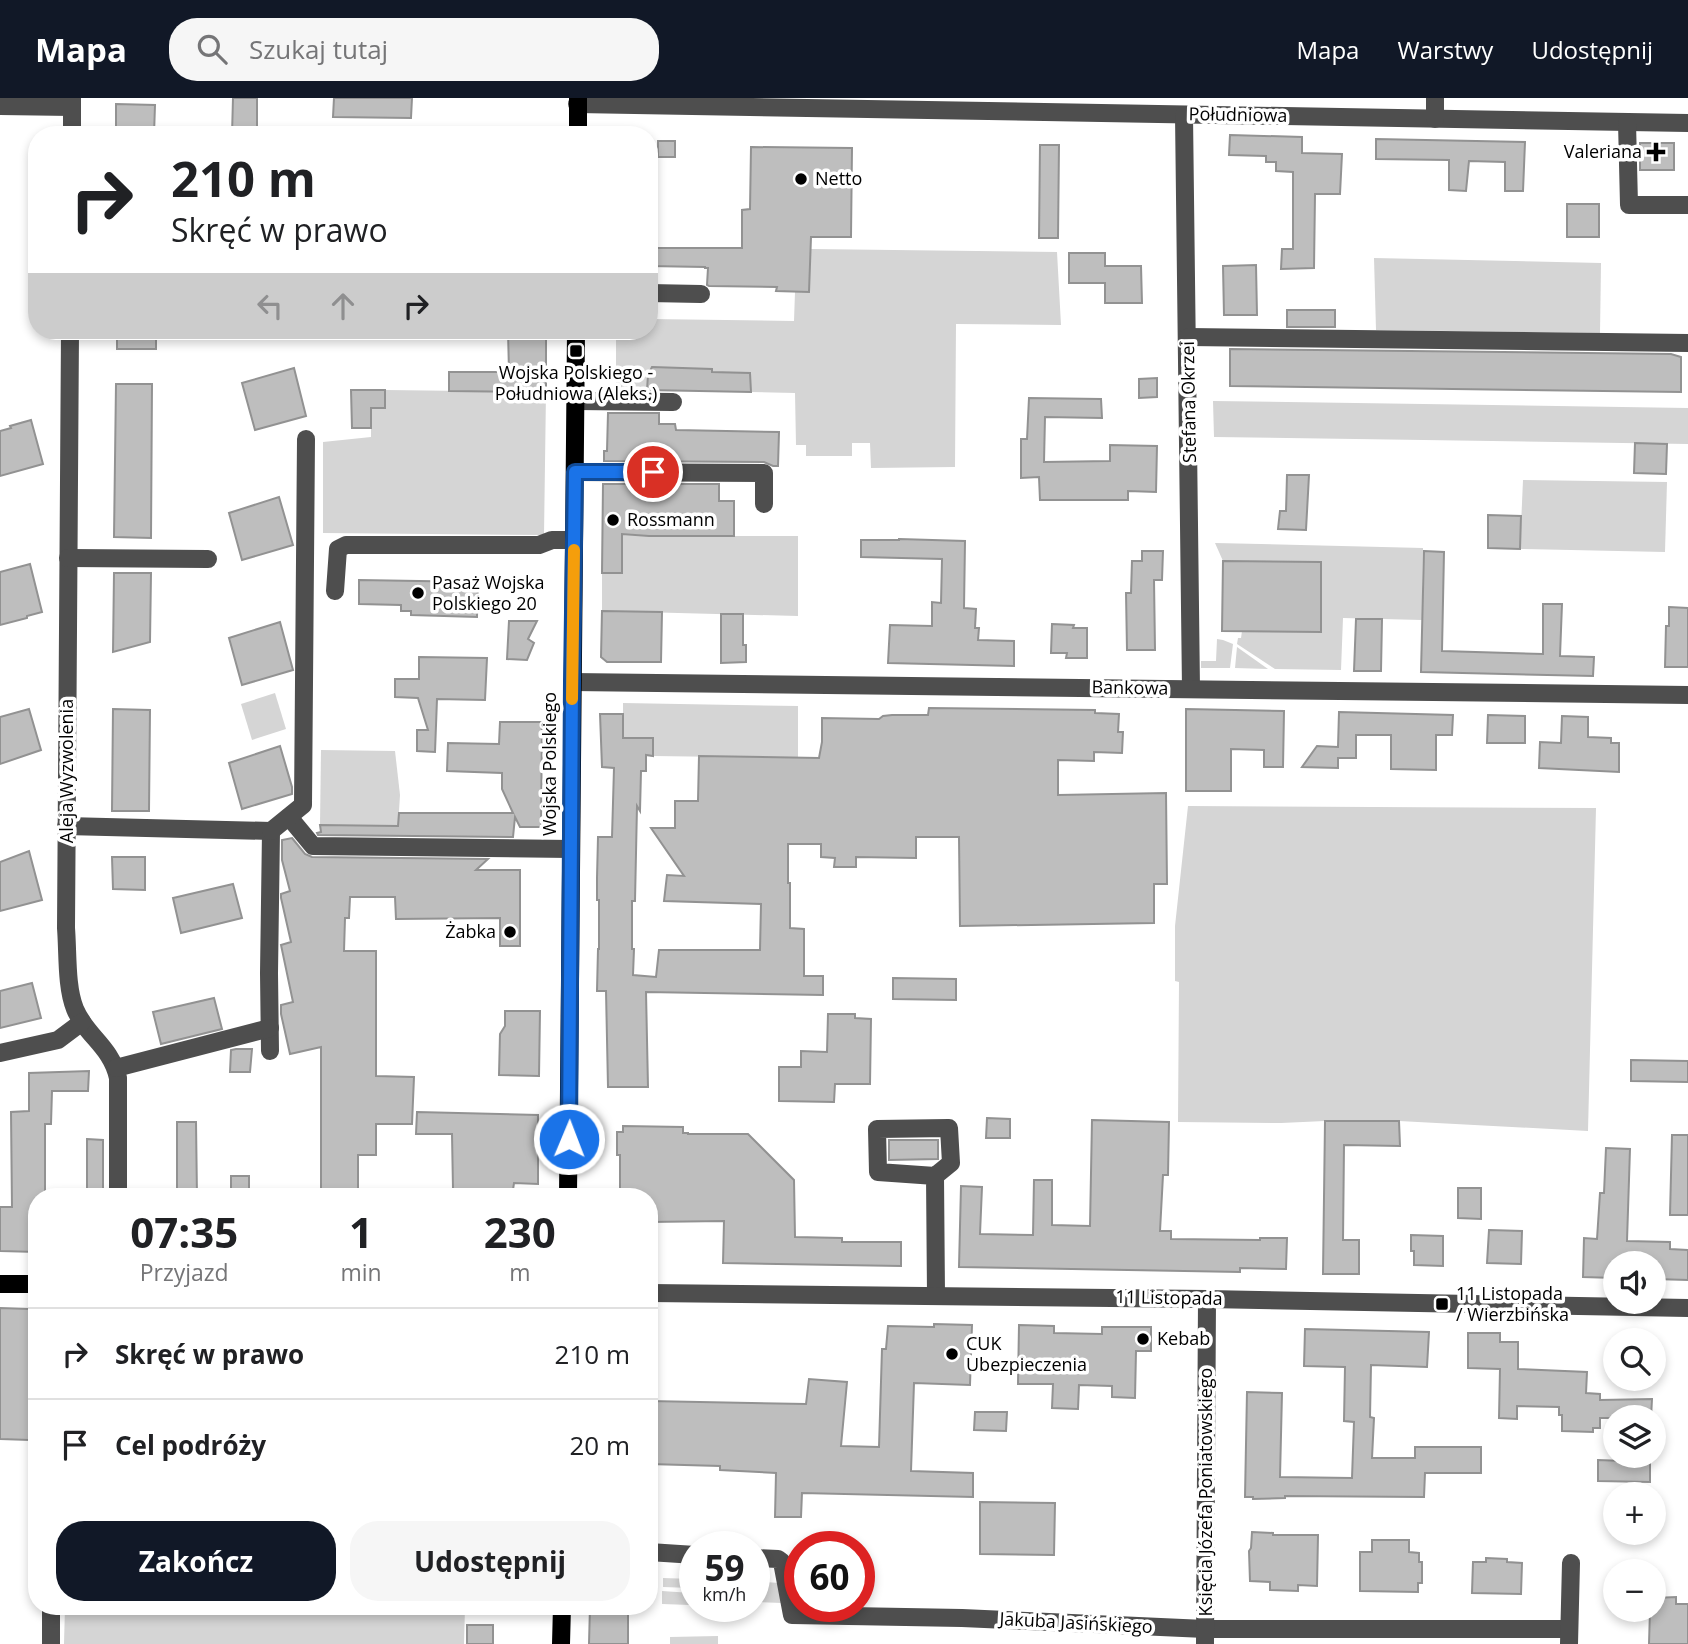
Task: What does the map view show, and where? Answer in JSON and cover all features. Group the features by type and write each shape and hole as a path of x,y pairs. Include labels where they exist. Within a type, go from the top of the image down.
{"main road":[{"path":"578,101 578,126"},
{"name":"Wojska Polskiego","path":"568,1188 576,340"},
{"path":"0,1284 28,1284"},
{"path":"561,1644 562,1615"}],"street":[{"path":"1435,98 1435,118"},
{"name":"Południowa","path":"578,101 1688,123"},
{"path":"0,106 72,102 72,126"},
{"name":"Stefana Okrzei","path":"1184,115 1191,689"},
{"path":"1628,122 1629,205 1688,205"},
{"path":"658,293 701,294"},
{"path":"1188,337 1688,343"},
{"name":"Aleja Wyzwolenia","path":"70,340 66,928 75,1011 110,1056 116,1068"},
{"path":"576,401 673,402"},
{"path":"66,826 271,831 303,805 306,439"},
{"path":"575,472 764,473 764,503"},
{"path":"335,591 338,549 346,545 539,545 552,540 575,540"},
{"path":"68,558 208,559"},
{"name":"Bankowa","path":"572,682 1688,695"},
{"path":"289,817 313,846 571,849"},
{"path":"270,1051 271,831"},
{"path":"0,1052 58,1040 82,1022"},
{"path":"118,1188 116,1068 270,1028"},
{"path":"949,1128 951,1163 935,1176 878,1172 877,1129 949,1128"},
{"path":"935,1176 936,1295"},
{"name":"11 Listopada","path":"658,1293 1688,1308"},
{"name":"Księcia Józefa Poniatowskiego","path":"1205,1637 1207,1299"},
{"path":"658,1553 679,1554"},
{"name":"Jakuba Jasińskiego","path":"770,1559 782,1562 792,1615 962,1618 1205,1637 1569,1636 1571,1563"},
{"path":"51,1615 51,1644"}],"shaded area":[{"path":"811,249 1057,252 1061,325 956,324 955,467 871,468 870,443 852,443 852,456 806,456 806,445 796,445 795,393 751,392 750,373 731,373 731,392 711,391 711,369 652,367 648,375 647,390 616,389 616,340 658,340 658,319 794,321 795,292 809,292"},
{"path":"1374,258 1601,263 1600,333 1376,330"},
{"path":"371,390 377,390 378,408 385,408 385,390 546,392 544,535 323,533 323,442 371,437"},
{"path":"1213,401 1688,408 1688,444 1214,437"},
{"path":"1523,480 1667,482 1665,552 1520,549"},
{"path":"622,534 798,536 798,616 602,611 602,573 622,573"},
{"path":"1215,543 1423,548 1422,620 1343,618 1341,670 1275,669 1237,644 1238,638 1241,638 1242,631 1321,632 1321,562 1223,561"},
{"path":"1217,639 1233,644 1230,668 1201,668 1201,661 1216,661"},
{"path":"1237,647 1268,669 1235,668"},
{"path":"275,693 286,729 252,740 241,704"},
{"path":"623,703 798,706 798,758 653,756 653,738 623,738"},
{"path":"321,750 395,751 400,795 398,826 320,825"},
{"path":"1188,806 1596,808 1588,1131 1399,1121 1178,1122 1179,982 1175,981 1175,926"},
{"path":"663,1578 679,1579 679,1588 663,1587"},
{"path":"770,1582 779,1583 782,1603 770,1603"},
{"path":"662,1591 679,1592 679,1605 662,1604"},
{"path":"65,1615 465,1615 464,1644 64,1644"},
{"path":"718,1636 718,1644 670,1644 670,1637"}],"building":[{"path":"233,98 257,98 257,126 232,126"},
{"path":"334,98 412,98 411,118 333,117"},
{"path":"116,104 155,105 154,126 116,126"},
{"path":"1230,135 1302,137 1302,153 1342,154 1340,194 1315,194 1314,268 1281,269 1282,249 1293,249 1293,172 1276,171 1276,162 1266,162 1266,156 1229,155"},
{"path":"1376,139 1525,142 1523,191 1505,191 1505,162 1469,161 1466,191 1449,190 1449,160 1376,159"},
{"path":"658,141 675,141 675,157 658,157"},
{"path":"1640,143 1674,143 1674,170 1640,170"},
{"path":"1040,145 1059,145 1058,238 1039,238"},
{"name":"Netto","path":"751,147 852,148 851,237 811,237 809,292 776,291 777,287 709,286 708,268 658,266 658,248 742,248 742,210 750,209"},
{"path":"1567,204 1599,204 1599,237 1567,237"},
{"path":"1069,253 1105,253 1105,266 1141,266 1142,303 1105,303 1105,283 1069,283"},
{"path":"1256,265 1257,315 1224,315 1223,266"},
{"path":"1287,310 1335,310 1335,327 1287,327"},
{"path":"117,340 156,340 156,349 117,349"},
{"path":"508,340 546,340 546,392 449,391 449,372 509,372"},
{"path":"1230,349 1671,354 1681,357 1681,392 1230,386"},
{"path":"652,367 750,373 751,392 647,390 648,375"},
{"path":"294,368 306,416 255,430 242,383"},
{"path":"1157,378 1157,397 1139,398 1139,379"},
{"path":"116,384 152,384 151,538 114,537"},
{"path":"351,390 385,390 385,408 371,408 371,428 352,428"},
{"path":"1029,398 1101,399 1102,418 1045,417 1044,462 1110,461 1110,445 1157,446 1156,492 1128,491 1128,500 1040,500 1039,477 1021,478 1021,439 1027,439"},
{"path":"608,413 659,413 659,424 675,424 676,430 779,432 778,466 764,462 604,461 604,451 607,451"},
{"path":"31,420 43,464 0,476 0,431"},
{"path":"1635,443 1667,444 1666,474 1634,473"},
{"path":"1287,475 1309,475 1306,530 1278,529 1280,511 1286,511"},
{"path":"603,484 719,484 719,501 734,501 734,536 622,534 622,573 602,573"},
{"path":"279,497 293,545 242,560 229,513"},
{"path":"1488,515 1521,516 1520,549 1488,548"},
{"path":"861,540 965,541 964,608 976,609 975,628 979,628 978,640 1014,641 1014,666 888,663 890,625 932,626 932,602 941,603 942,559 861,557"},
{"path":"1142,551 1163,551 1162,580 1154,580 1155,650 1127,650 1126,593 1131,593 1132,561 1142,561"},
{"path":"1424,551 1444,552 1442,651 1543,654 1543,604 1562,604 1560,656 1594,657 1593,676 1421,672"},
{"path":"1223,561 1321,562 1321,632 1222,631"},
{"path":"30,564 42,612 0,625 0,572"},
{"path":"114,573 151,573 150,642 113,652"},
{"name":"Pasaż Wojska Polskiego 20","path":"359,580 478,582 477,617 411,615 411,611 401,611 401,605 359,604"},
{"path":"1669,607 1688,608 1688,667 1665,667"},
{"path":"602,611 662,612 661,662 607,662 601,657"},
{"path":"721,614 743,614 746,662 721,663"},
{"path":"1356,619 1382,619 1381,671 1354,671"},
{"path":"509,621 537,621 528,639 534,643 527,660 507,659"},
{"path":"280,622 293,670 242,685 229,638"},
{"path":"1052,624 1087,628 1087,658 1066,658 1067,653 1051,653"},
{"path":"419,657 487,658 485,700 437,699 435,752 417,751 417,730 428,730 418,698 395,697 395,679 419,679"},
{"path":"929,708 1095,710 1095,713 1119,714 1118,732 1123,732 1122,753 1094,752 1094,761 1058,760 1058,795 1166,793 1167,884 1154,884 1154,923 960,926 959,837 916,837 916,858 856,857 856,867 834,867 835,858 821,857 821,844 788,844 790,928 804,929 804,976 823,976 823,995 646,992 648,1087 608,1087 606,991 597,991 597,878 598,837 612,837 614,768 602,767 600,714 623,714 623,738 653,738 653,756 646,755 646,771 641,771 640,811 637,806 632,949 633,975 656,977 659,950 760,950 761,904 664,901 667,875 684,876 651,828 675,828 675,801 698,801 699,756 819,758 822,718 879,719 892,715 928,715"},
{"path":"29,709 41,750 0,764 0,717"},
{"path":"113,709 150,710 149,811 112,811"},
{"path":"1186,709 1284,711 1283,767 1264,767 1264,750 1231,749 1231,791 1186,791"},
{"path":"1339,712 1453,715 1452,735 1436,735 1436,770 1391,769 1391,735 1356,735 1356,758 1338,758 1338,768 1302,767 1317,746 1338,747"},
{"path":"1488,715 1525,716 1525,743 1487,743"},
{"path":"1562,716 1588,717 1588,737 1611,738 1611,743 1619,743 1619,772 1539,768 1540,742 1561,743"},
{"path":"500,722 542,722 541,827 520,827 515,817 513,837 318,835 317,833 321,832 320,825 398,826 399,813 513,813 502,789 502,773 447,771 448,743 499,744"},
{"path":"280,746 292,794 242,809 229,763"},
{"path":"292,838 305,854 312,857 488,859 476,870 520,870 520,946 500,946 500,918 396,919 395,897 350,897 349,918 345,918 344,951 376,951 376,1076 414,1077 412,1124 376,1124 376,1155 358,1155 358,1188 321,1188 321,1047 290,1054 281,1014 281,1005 293,1002 281,945 291,942 281,898 281,894 290,891 282,860 282,840"},
{"path":"29,851 42,900 0,911 0,862"},
{"path":"112,857 145,857 145,890 113,889"},
{"path":"233,884 242,918 181,933 173,898"},
{"path":"893,978 956,979 956,1000 893,999"},
{"path":"32,983 41,1018 0,1028 0,991"},
{"path":"214,998 222,1029 161,1044 153,1012"},
{"path":"505,1011 540,1011 539,1076 499,1075 500,1034 505,1026"},
{"path":"828,1014 855,1014 855,1018 871,1019 870,1084 835,1084 834,1102 779,1101 779,1067 801,1067 801,1051 827,1052"},
{"path":"252,1049 250,1072 230,1072 231,1050"},
{"path":"1631,1060 1688,1061 1688,1082 1631,1081"},
{"path":"89,1071 88,1091 52,1091 51,1124 45,1124 45,1188 28,1188 28,1252 0,1251 0,1207 12,1207 11,1112 29,1111 29,1073"},
{"path":"417,1112 538,1115 538,1184 514,1183 513,1188 453,1188 452,1134 416,1134"},
{"path":"987,1118 1010,1119 1010,1138 986,1138"},
{"path":"1092,1120 1169,1122 1168,1175 1163,1175 1160,1231 1171,1231 1171,1239 1287,1238 1286,1269 1240,1268 1240,1272 959,1267 961,1186 982,1187 980,1234 1033,1235 1034,1180 1052,1180 1052,1225 1090,1226"},
{"path":"1325,1121 1399,1121 1400,1146 1344,1145 1343,1240 1359,1240 1359,1274 1323,1274"},
{"path":"177,1122 196,1122 197,1188 177,1188"},
{"path":"623,1126 683,1127 683,1133 688,1134 748,1134 794,1180 795,1237 842,1238 842,1242 901,1242 901,1266 723,1263 724,1221 658,1222 658,1188 620,1188 617,1132 623,1132"},
{"path":"1672,1135 1688,1135 1688,1215 1670,1215"},
{"path":"87,1139 103,1140 103,1188 87,1188"},
{"path":"889,1140 938,1140 938,1159 889,1160"},
{"path":"1606,1148 1630,1149 1627,1241 1670,1242 1670,1249 1688,1250 1688,1280 1666,1279 1666,1251 1603,1251 1603,1278 1583,1277 1584,1238 1597,1239 1600,1193 1604,1193"},
{"path":"231,1176 249,1176 249,1188 231,1188"},
{"path":"1458,1188 1481,1188 1481,1219 1458,1218"},
{"path":"1489,1230 1522,1231 1521,1264 1487,1263"},
{"path":"1411,1235 1443,1236 1443,1266 1414,1265"},
{"path":"0,1308 28,1309 28,1440 0,1439"},
{"path":"934,1324 972,1325 970,1385 914,1383 911,1471 973,1473 973,1497 802,1493 801,1517 775,1517 776,1473 720,1470 720,1466 658,1464 658,1401 806,1404 809,1379 847,1382 841,1446 879,1447 882,1349 886,1349 888,1326 934,1327"},
{"path":"1019,1325 1054,1326 1054,1333 1102,1334 1102,1327 1151,1327 1151,1351 1136,1351 1135,1398 1112,1397 1112,1386 1079,1385 1078,1409 1052,1408 1053,1384 1018,1384"},
{"path":"1305,1329 1429,1332 1427,1367 1371,1365 1370,1417 1374,1418 1372,1458 1415,1458 1415,1447 1481,1447 1481,1473 1425,1473 1424,1497 1245,1497 1247,1392 1282,1393 1280,1477 1352,1478 1354,1422 1344,1421 1345,1367 1304,1366"},
{"path":"1468,1333 1500,1333 1500,1342 1518,1342 1518,1369 1587,1372 1586,1393 1600,1394 1600,1400 1652,1399 1652,1405 1603,1405 1600,1428 1593,1428 1593,1432 1562,1431 1559,1407 1517,1406 1517,1419 1499,1418 1500,1369 1468,1368"},
{"path":"975,1412 1007,1412 1006,1431 974,1430"},
{"path":"1598,1460 1603,1460 1603,1468 1650,1468 1650,1482 1598,1481"},
{"path":"980,1502 1055,1503 1054,1555 980,1554"},
{"path":"1252,1532 1318,1535 1317,1586 1298,1585 1298,1591 1270,1590 1270,1582 1250,1581 1249,1551"},
{"path":"1372,1540 1409,1540 1409,1552 1419,1553 1419,1562 1422,1562 1422,1583 1418,1583 1418,1592 1360,1591 1360,1552 1372,1552"},
{"path":"1486,1558 1522,1563 1521,1594 1472,1593 1473,1562 1486,1562"},
{"path":"1666,1597 1676,1597 1676,1604 1688,1604 1688,1644 1649,1644 1650,1622 1666,1622"},
{"path":"590,1615 628,1615 628,1644 589,1644"},
{"path":"467,1625 493,1625 493,1644 467,1644"}],"slow traffic":[{"path":"572,699 574,550"}],"place":[{"name":"Valeriana","path":"1656,152"},
{"name":"Netto","path":"801,179"},
{"name":"Wojska Polskiego - Południowa (Aleks.)","path":"576,351"},
{"name":"Rossmann","path":"613,520"},
{"name":"Pasaż Wojska Polskiego 20","path":"418,593"},
{"name":"Żabka","path":"510,932"},
{"name":"11 Listopada / Wierzbińska","path":"1442,1304"},
{"name":"Kebab","path":"1143,1339"},
{"name":"CUK Ubezpieczenia","path":"952,1354"}],"route":[{"path":"569,1139 575,472 653,472"}]}
